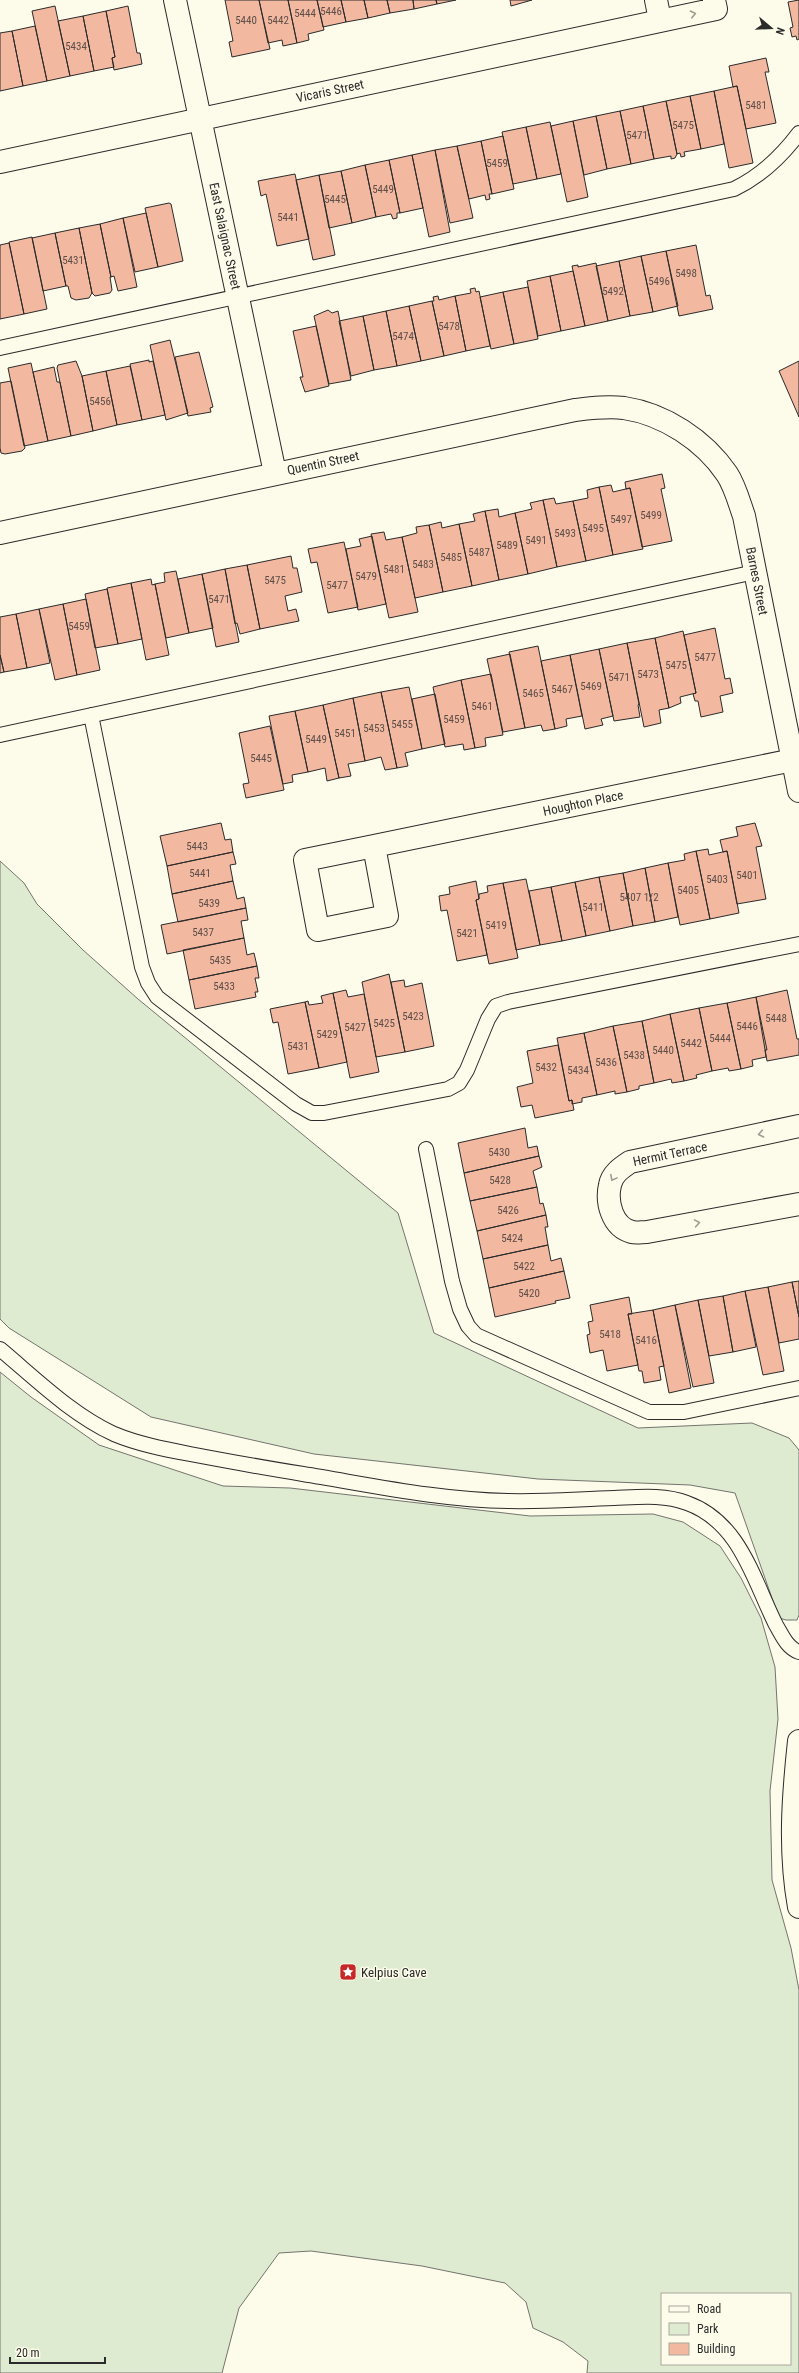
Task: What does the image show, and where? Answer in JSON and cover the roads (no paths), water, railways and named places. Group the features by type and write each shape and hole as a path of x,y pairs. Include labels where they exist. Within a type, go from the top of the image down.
{"street":[{"name":"East Salaignac Street","path":"175,0 275,473"},
{"name":"Vicaris Street","path":"0,162 201,120 658,10 716,9 714,0"},
{"name":"Quentin Street","path":"0,532 575,410 599,407 624,408 646,414"},
{"name":"Barnes Street","path":"646,414 675,427 698,442 714,457 727,475 744,516 799,791"},
{"name":"Houghton Place","path":"374,846 387,916 318,930 305,860 793,760"},
{"name":"Hermit Terrace","path":"799,1126 630,1162 618,1170 610,1184 609,1206 618,1225 631,1232 647,1232 799,1204"},
{"path":"799,1741 793,1813 792,1852 799,1906"}],"lane":[{"path":"0,348 734,189 754,180 771,165 799,133"},
{"path":"0,735 755,572"},
{"path":"91,715 142,967 148,983 164,1002 296,1104 312,1112 324,1113 448,1089 459,1083 467,1070 488,1019 496,1006 508,1002 799,944"},
{"path":"426,1149 454,1288 460,1309 468,1326 476,1335 649,1412 684,1412 799,1388"},
{"path":"0,1349 69,1407 113,1433 165,1449 296,1473 428,1494 491,1501 527,1502 647,1497 685,1502 714,1517 732,1535 749,1563 763,1599 784,1639 790,1646 799,1652"}],"place":[{"name":"Kelpius Cave","path":"348,1972"}]}
